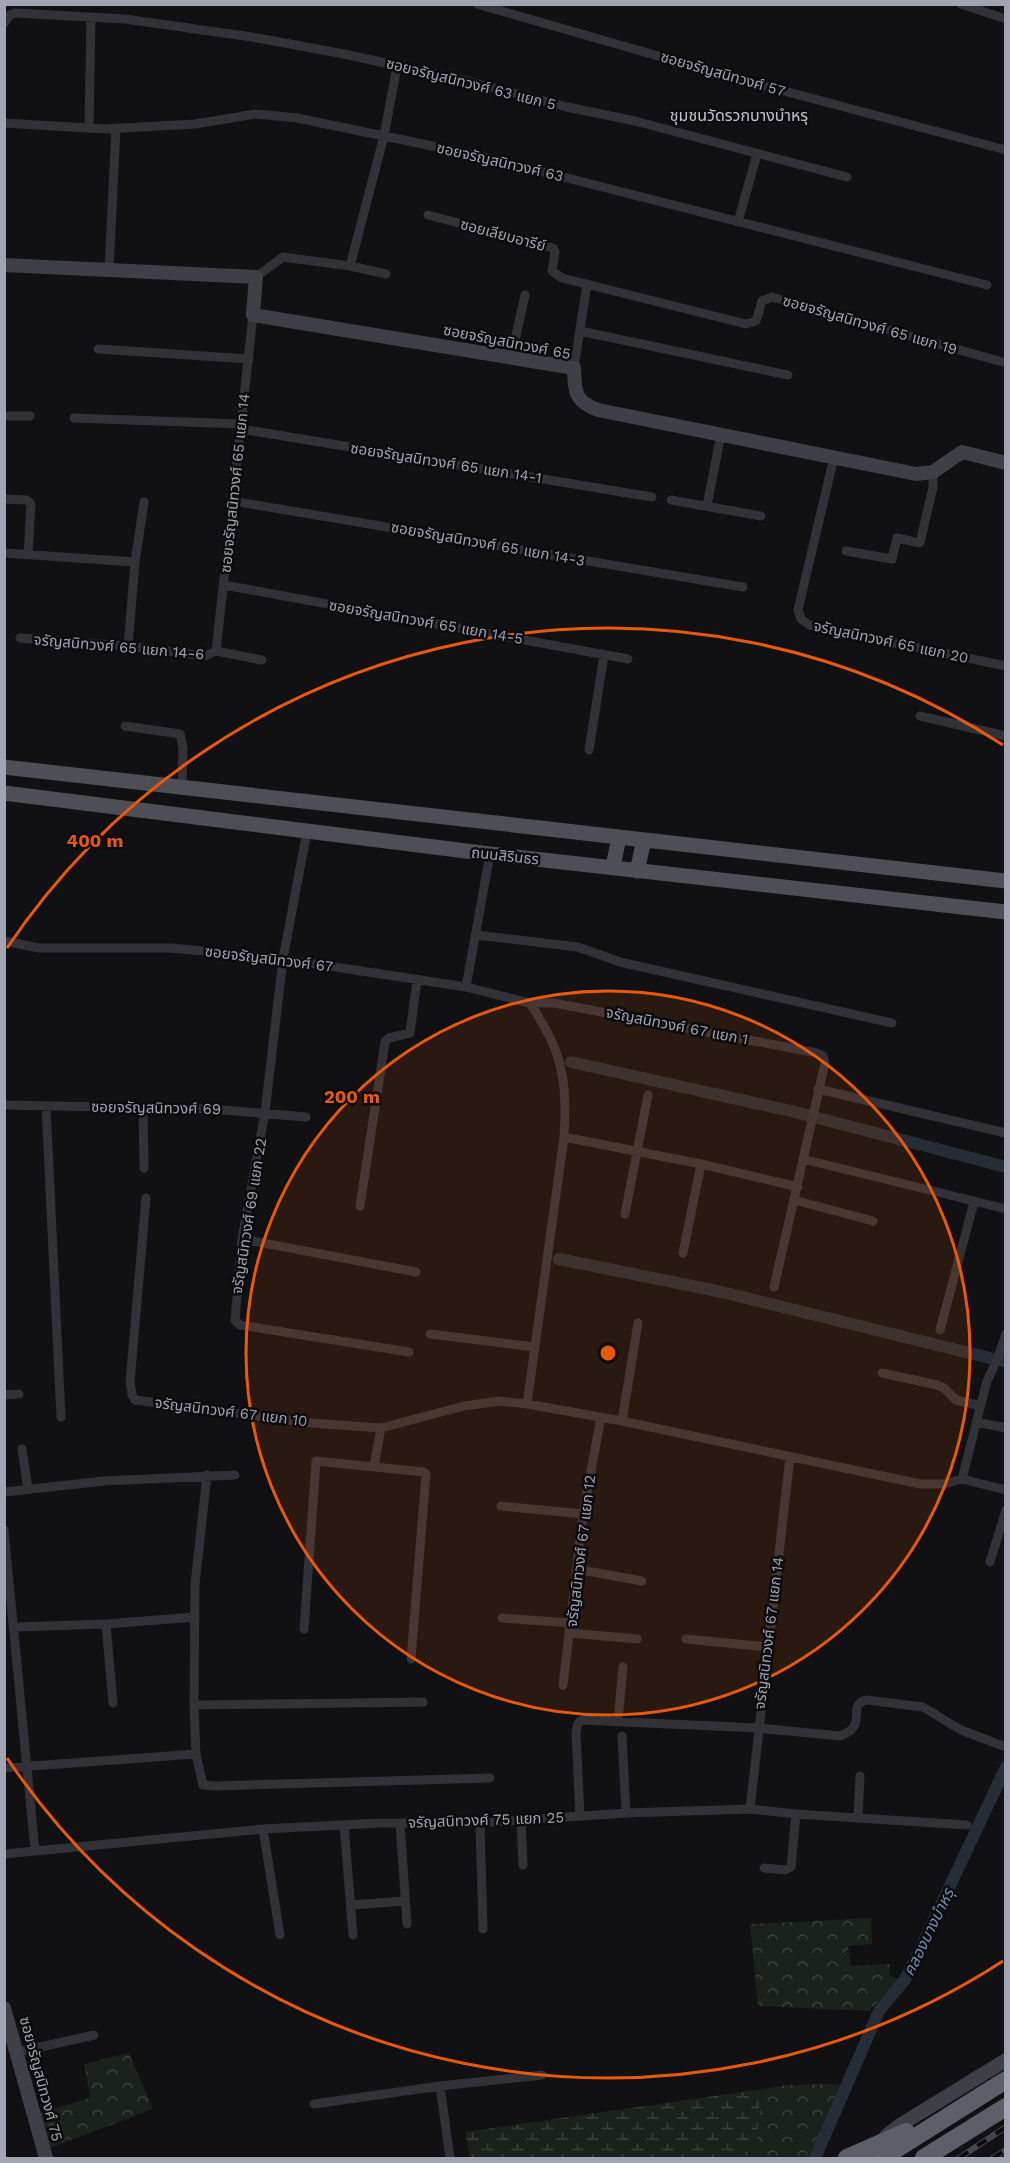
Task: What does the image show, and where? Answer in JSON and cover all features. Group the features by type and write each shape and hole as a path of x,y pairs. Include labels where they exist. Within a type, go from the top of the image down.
{"highway":[{"path":"883,2158 1005,2080"},
{"path":"924,2158 1005,2107"},
{"path":"847,2158 923,2125"}],"main road":[{"name":"ถนนสิรินธร","path":"4,767 1005,881"},
{"name":"ถนนสิรินธร","path":"4,793 490,854 1005,912"},
{"path":"613,867 619,837"},
{"path":"637,871 644,840"}],"street":[{"name":"ซอยจรัญสนิทวงศ์ 57","path":"477,4 728,76 1005,150"},
{"path":"961,4 1005,19"},
{"name":"ซอยจรัญสนิทวงศ์ 63 แยก 5","path":"4,23 10,15 15,13 91,17 125,19 260,38 397,66 635,122 847,177"},
{"path":"89,127 91,17"},
{"path":"350,266 384,136 397,66"},
{"name":"ซอยจรัญสนิทวงศ์ 63","path":"4,123 116,128 195,124 256,114 297,118 481,156 987,285"},
{"path":"109,270 116,128"},
{"path":"738,222 757,154"},
{"name":"ซอยเลียบอารีย์","path":"428,215 549,246 555,252 552,271 556,276 587,284"},
{"path":"4,265 256,277 283,258 350,266 386,274"},
{"path":"253,315 256,277"},
{"path":"574,368 587,284"},
{"name":"ซอยจรัญสนิทวงศ์ 65 แยก 19","path":"587,284 746,324 756,321 762,301 772,297 1005,363"},
{"path":"512,358 525,295"},
{"name":"ซอยจรัญสนิทวงศ์ 65","path":"253,315 574,368 575,390 578,398 585,405 598,410 916,474 933,472"},
{"name":"ซอยจรัญสนิทวงศ์ 65 แยก 14","path":"216,651 253,315"},
{"path":"580,331 788,375"},
{"path":"98,349 249,359"},
{"path":"4,416 30,416"},
{"name":"ซอยจรัญสนิทวงศ์ 65 แยก 14-1","path":"74,418 241,427 652,497"},
{"path":"707,506 721,434"},
{"path":"846,551 892,559 897,538 920,543 933,487 933,472 962,452 1005,463"},
{"name":"จรัญสนิทวงศ์ 65 แยก 20","path":"834,457 798,610 801,619 809,626 1005,666"},
{"path":"4,499 27,500 31,504 28,555"},
{"path":"671,500 761,516"},
{"name":"ซอยจรัญสนิทวงศ์ 65 แยก 14-3","path":"232,501 743,587"},
{"path":"128,646 135,562 144,502"},
{"path":"4,553 135,562"},
{"name":"ซอยจรัญสนิทวงศ์ 65 แยก 14-5","path":"224,585 628,659"},
{"name":"จรัญสนิทวงศ์ 65 แยก 14-6","path":"20,638 128,646 205,656 216,651 262,660"},
{"path":"589,750 604,655"},
{"path":"920,716 1005,736"},
{"path":"125,726 180,734 183,748 182,787"},
{"name":"จรัญสนิทวงศ์ 69 แยก 22","path":"307,831 283,959 265,1112 242,1239 235,1320 240,1325 409,1352"},
{"path":"466,987 490,854"},
{"path":"476,935 578,947 620,962 892,1023"},
{"name":"ซอยจรัญสนิทวงศ์ 67","path":"4,941 39,948 171,948 283,959 466,987 530,1003"},
{"path":"360,1206 385,1042 389,1038 406,1036 410,1033 417,980"},
{"path":"527,1404 564,1137 566,1101 564,1081 553,1044 530,1003"},
{"name":"จรัญสนิทวงศ์ 67 แยก 1","path":"530,1003 554,1003 817,1053 823,1056 825,1063 818,1089"},
{"path":"774,1287 818,1089 1005,1132"},
{"path":"625,1214 648,1095"},
{"name":"ซอยจรัญสนิทวงศ์ 69","path":"4,1105 143,1107 265,1112 306,1117"},
{"path":"46,1106 61,1416"},
{"path":"143,1107 144,1168"},
{"path":"564,1137 700,1164 798,1187"},
{"path":"803,1159 1005,1209"},
{"path":"683,1253 700,1164"},
{"name":"จรัญสนิทวงศ์ 67 แยก 10","path":"146,1198 130,1382 135,1400 312,1423 381,1428 464,1406 499,1401 622,1421 921,1484 944,1484 962,1479"},
{"path":"794,1200 873,1221"},
{"path":"940,1330 974,1202"},
{"path":"242,1239 416,1272"},
{"path":"622,1421 638,1323"},
{"path":"430,1334 534,1347"},
{"path":"1005,1334 976,1422 962,1479 1005,1490"},
{"path":"882,1373 937,1385 949,1392 956,1400 981,1406"},
{"path":"4,1395 19,1394"},
{"name":"จรัญสนิทวงศ์ 67 แยก 12","path":"563,1686 583,1514 601,1417"},
{"path":"976,1422 1005,1428"},
{"path":"374,1466 381,1428"},
{"path":"22,1449 28,1490"},
{"name":"จรัญสนิทวงศ์ 67 แยก 14","path":"750,1809 790,1457"},
{"path":"304,1629 316,1462 318,1460 424,1472 426,1474 411,1659"},
{"path":"207,1475 195,1584 194,1705 196,1754 202,1782 205,1786 490,1778"},
{"path":"4,1492 104,1481 235,1475"},
{"path":"501,1506 583,1514"},
{"path":"990,1562 1005,1510"},
{"path":"4,1530 35,1851"},
{"path":"576,1569 642,1581"},
{"path":"14,1627 106,1624 195,1617"},
{"path":"502,1618 637,1639"},
{"path":"106,1624 113,1703"},
{"path":"686,1639 768,1647"},
{"path":"618,1721 623,1667"},
{"path":"580,1816 576,1733 578,1723 582,1720 758,1728 840,1736 851,1733 855,1728 858,1704 867,1700 923,1707 961,1730 1003,1746"},
{"path":"194,1705 423,1702"},
{"path":"622,1736 626,1813"},
{"path":"4,1768 196,1754"},
{"path":"858,1818 860,1776"},
{"name":"จรัญสนิทวงศ์ 75 แยก 25","path":"4,1854 263,1829 480,1822 626,1813 750,1809 968,1825"},
{"path":"764,1868 785,1870 791,1867 796,1814"},
{"path":"521,1820 523,1865"},
{"path":"480,1822 483,1929"},
{"path":"400,1823 407,1924"},
{"path":"344,1825 353,1935"},
{"path":"263,1829 280,1935"},
{"path":"351,1905 405,1901"},
{"name":"ซอยจรัญสนิทวงศ์ 75","path":"4,2008 46,2158"},
{"path":"18,2052 94,2035"},
{"path":"858,2158 900,2125 1005,2060"},
{"path":"883,2158 923,2125 1005,2073"},
{"path":"314,2104 440,2086 542,2075"},
{"path":"440,2086 450,2158"}],"green space":[{"path":"871,1918 872,1944 848,1946 851,1966 890,1964 890,1976 900,1979 869,2011 758,2006 750,1924"},
{"path":"129,2053 153,2109 50,2148 40,2113 90,2098 84,2064"},
{"path":"841,2084 811,2158 731,2158 756,2147 763,2089 786,2085"},
{"path":"763,2089 756,2147 731,2158 470,2158 465,2132"}],"waterway":[{"path":"571,1062 791,1111 1006,1167"},
{"path":"559,1259 722,1292 1006,1362"},
{"name":"คลองบางบำหรุ","path":"815,2158 879,2011 904,1981 916,1958 1006,1767"}],"railway":[{"path":"959,2158 1006,2127"},
{"path":"993,2158 1006,2150"}],"district":[{"name":"ชุมชนวัดรวกบางบำหรุ","path":"739,115"}]}
